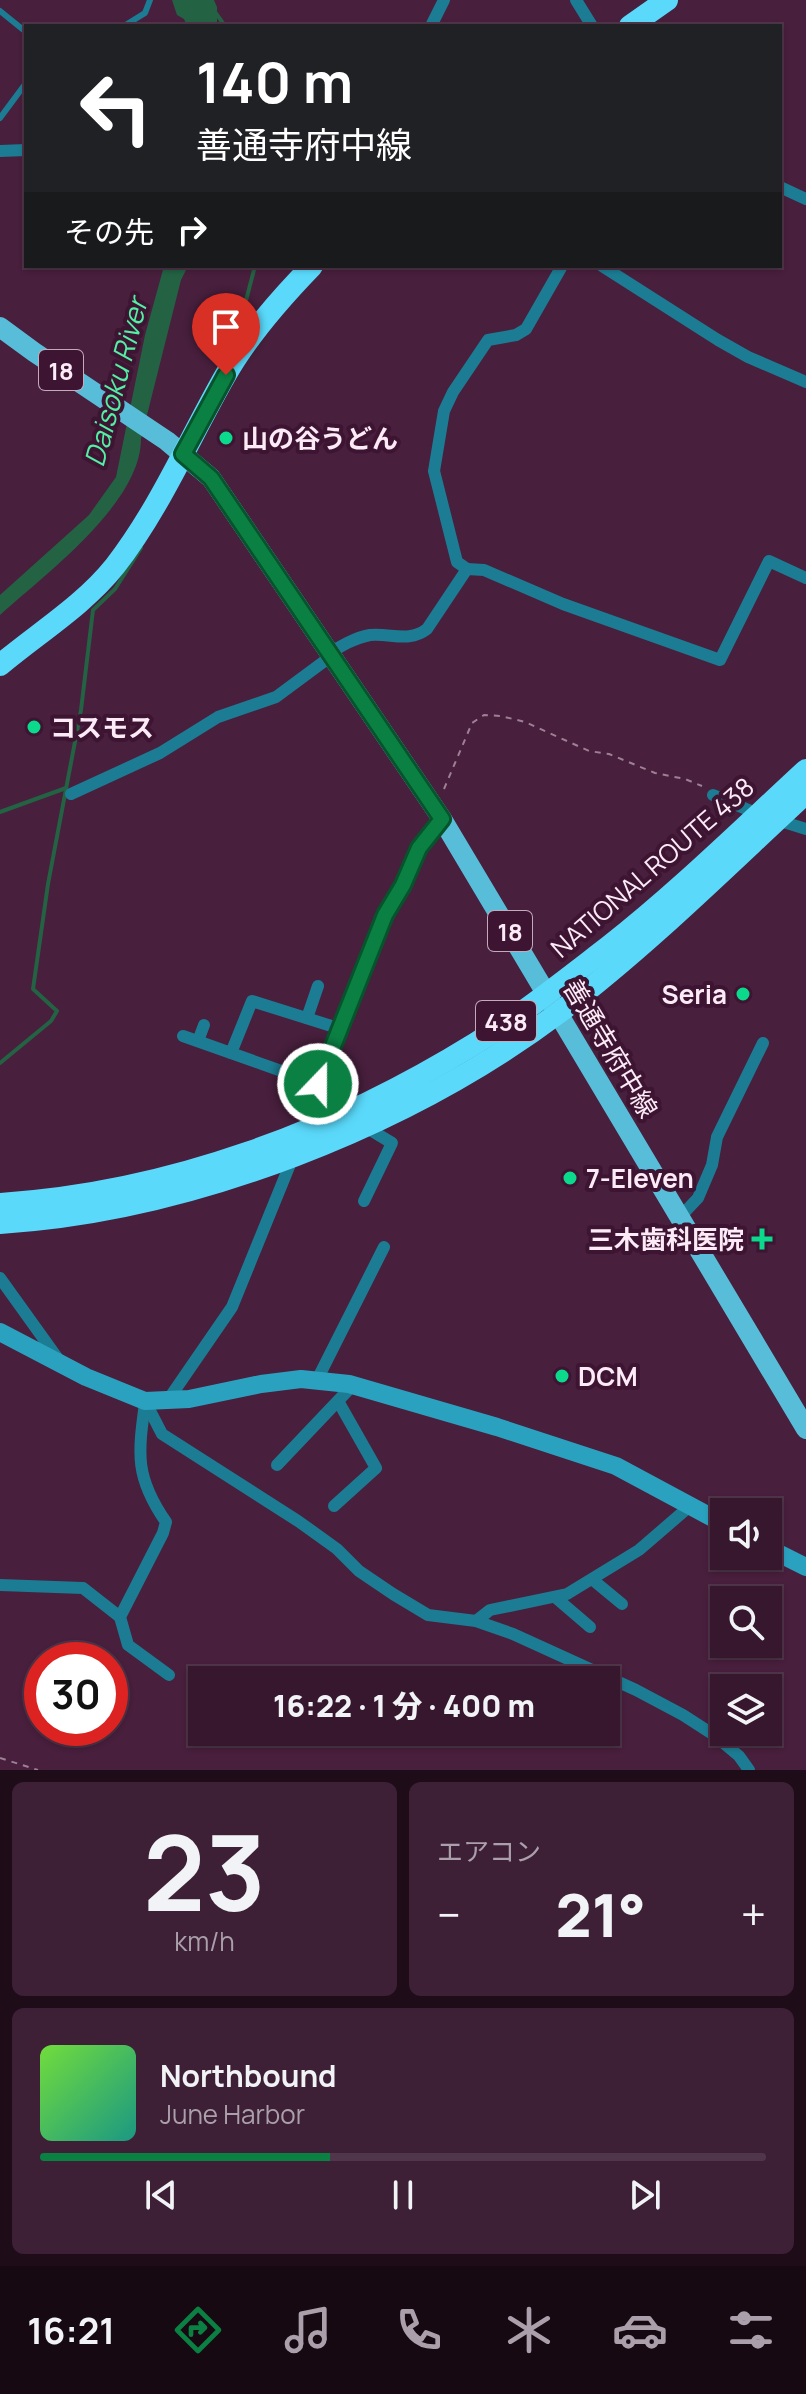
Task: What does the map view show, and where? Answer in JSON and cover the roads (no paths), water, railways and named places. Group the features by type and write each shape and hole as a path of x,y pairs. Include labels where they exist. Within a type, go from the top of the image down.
{"highway":[{"path":"633,24 667,0"},
{"path":"0,665 75,605 114,567 161,494 248,341 310,268"},
{"name":"NATIONAL ROUTE 438","path":"0,1223 46,1220 165,1197 294,1154 364,1126 423,1097 492,1058 559,1012 661,927 768,817 806,770"},
{"name":"NATIONAL ROUTE 438","path":"0,1204 43,1201 161,1178 230,1160 303,1132 411,1080 478,1042 547,992 768,817 806,793"}],"main road":[{"name":"善通寺府中線","path":"0,327 152,431 211,478 439,815 805,1424"}],"street":[{"path":"432,24 444,0"},
{"path":"576,0 591,24"},
{"path":"0,151 24,150"},
{"path":"782,188 806,199"},
{"path":"561,268 526,329 516,335 488,340 444,411 434,471 457,562 467,569 484,570 563,604 720,660 769,561 806,578"},
{"path":"605,268 718,340 748,357 806,382"},
{"path":"71,794 160,753 218,717 276,697 329,655 360,637 417,636 427,629 467,569"},
{"path":"713,795 806,829"},
{"path":"168,1400 232,1307 303,1132 318,1084 385,915 439,815"},
{"path":"307,1018 318,986"},
{"path":"231,1053 252,1001 341,1029"},
{"path":"198,1041 204,1025"},
{"path":"183,1036 318,1084"},
{"path":"681,1216 698,1198 712,1165 717,1137 763,1043"},
{"path":"364,1126 392,1143 364,1201"},
{"path":"317,1380 384,1247"},
{"path":"0,1278 61,1363"},
{"path":"0,1332 119,1392 145,1401 189,1399 261,1384 317,1380 353,1385 601,1460 710,1517"},
{"path":"277,1465 353,1385"},
{"path":"120,1617 166,1522 150,1498 140,1468 139,1444 145,1401"},
{"path":"145,1401 162,1434 298,1521 337,1549 359,1571 393,1594 428,1615 476,1621 513,1634 683,1715 739,1756 749,1770"},
{"path":"334,1506 376,1468 338,1401"},
{"path":"476,1621 490,1610 567,1594 639,1550 690,1506"},
{"path":"782,1555 806,1567"},
{"path":"593,1580 622,1604"},
{"path":"0,1585 83,1588 120,1617 128,1645 169,1675"},
{"path":"555,1597 590,1627"}],"lane":[{"path":"127,24 145,13 150,0"},
{"path":"0,11 24,30"},
{"path":"0,118 24,86"}],"waterway":[{"path":"215,12 224,24"},
{"path":"237,335 254,268"},
{"path":"0,1063 51,1021 57,1011 33,989 48,884 81,710 93,610 115,589 141,548"},
{"path":"0,812 66,788"}],"place":[{"name":"山の谷うどん","path":"226,438"},
{"name":"コスモス","path":"34,727"},
{"name":"Seria","path":"743,994"},
{"name":"7-Eleven","path":"570,1178"},
{"name":"三木歯科医院","path":"762,1239"},
{"name":"DCM","path":"562,1376"}],"water label":[{"name":"Daisoku River","path":"115,382"}]}
